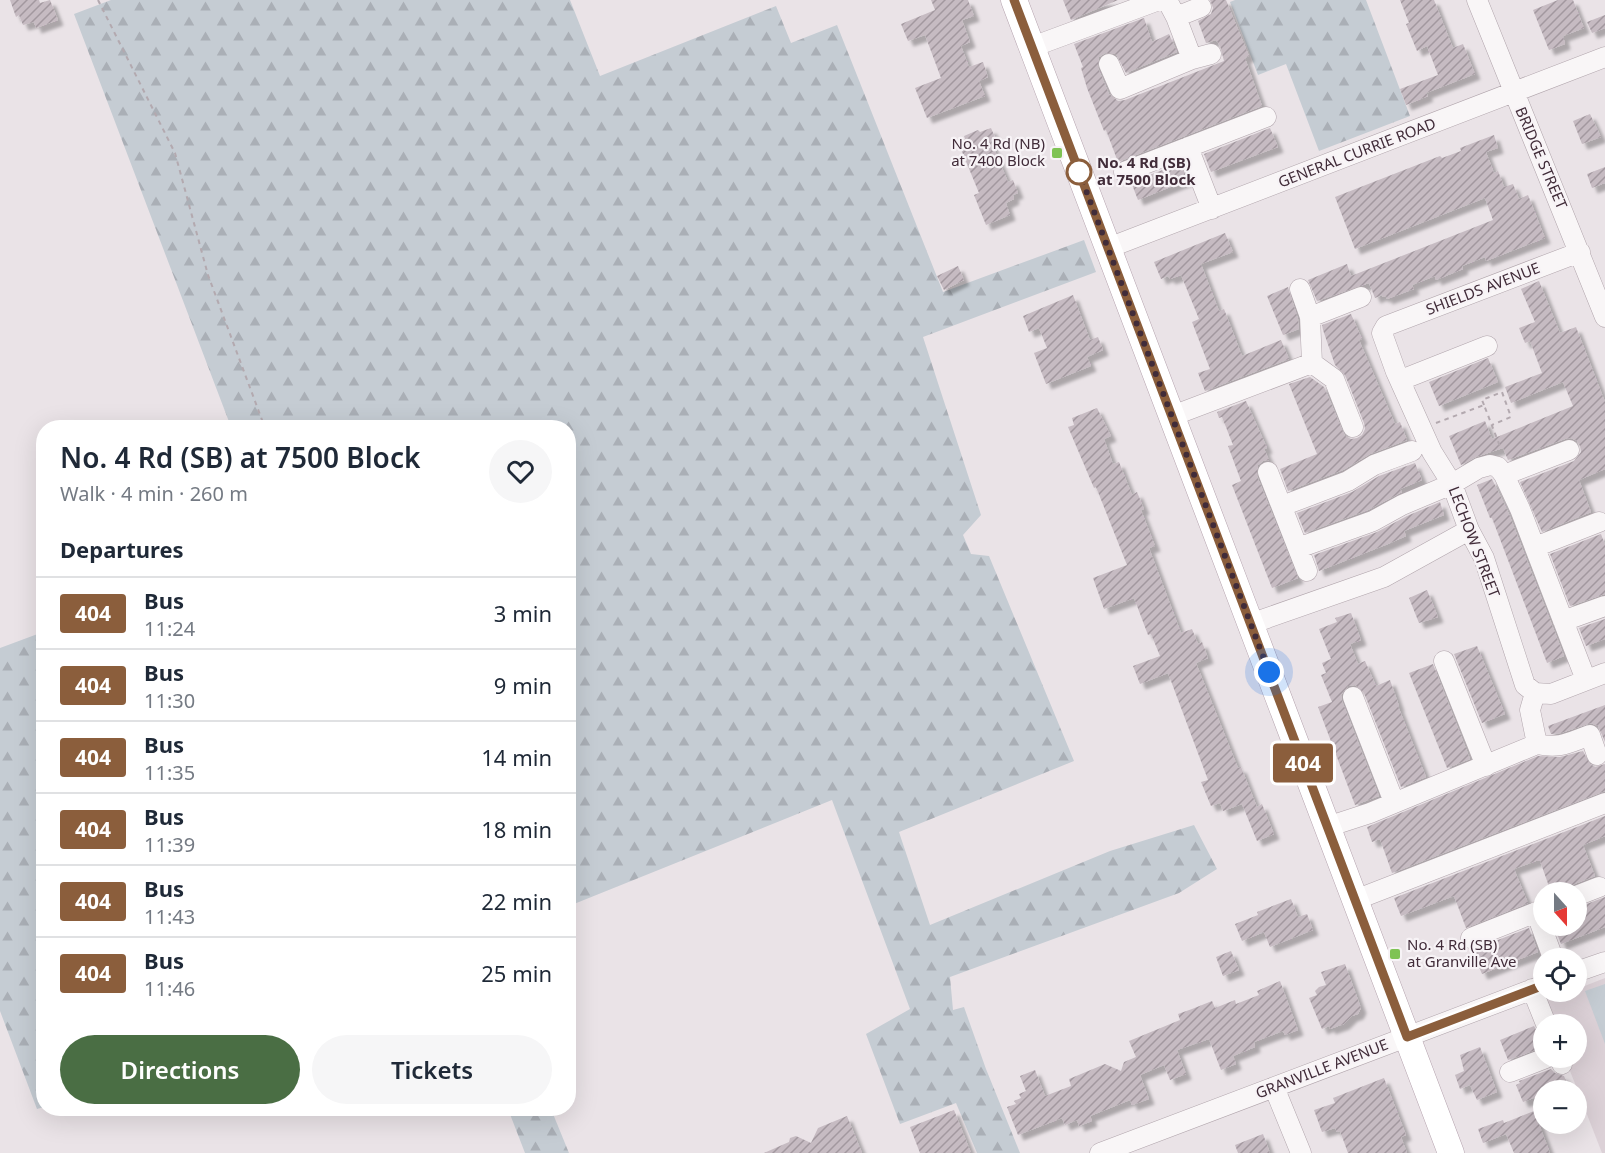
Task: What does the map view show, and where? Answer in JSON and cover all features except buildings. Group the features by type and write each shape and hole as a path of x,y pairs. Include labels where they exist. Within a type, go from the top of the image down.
{"main road":[{"path":"1014,0 1451,1153"}],"street":[{"path":"1032,47 1159,0"},
{"name":"BRIDGE STREET","path":"1477,0 1605,317"},
{"path":"1192,59 1172,8 1202,7"},
{"path":"1109,64 1120,89 1192,59 1211,54"},
{"name":"GENERAL CURRIE ROAD","path":"1108,248 1605,57"},
{"path":"1125,172 1266,117"},
{"path":"1188,147 1212,208"},
{"name":"SHIELDS AVENUE","path":"1386,326 1580,252"},
{"path":"1300,289 1311,317 1312,363"},
{"path":"1311,317 1361,297"},
{"name":"LECHOW STREET","path":"1386,326 1382,333 1385,345 1432,452 1452,484 1469,531 1484,558 1525,685 1535,693"},
{"path":"1401,380 1487,346"},
{"path":"1172,416 1312,363"},
{"path":"1312,363 1334,379 1353,427"},
{"path":"1504,475 1569,450"},
{"path":"1282,506 1348,481 1374,465 1412,451"},
{"path":"1298,549 1373,521 1402,505 1452,484 1479,468 1490,465 1498,467 1504,475 1535,547 1586,680"},
{"path":"1268,472 1307,571"},
{"path":"1535,547 1599,522"},
{"path":"1250,624 1384,577 1469,531"},
{"path":"1563,621 1605,606"},
{"path":"1444,661 1486,766"},
{"path":"1537,744 1530,710 1535,693 1551,694 1605,673"},
{"path":"1353,697 1394,802"},
{"path":"1327,826 1370,813 1537,744 1560,746 1590,735 1598,755"},
{"path":"1355,900 1605,802"},
{"path":"1587,892 1599,887"},
{"path":"1471,938 1533,913"},
{"path":"1587,968 1605,962"},
{"name":"GRANVILLE AVENUE","path":"1100,1153 1533,989"},
{"path":"1510,1072 1533,1066"},
{"path":"1274,1087 1301,1153"}],"path":[{"path":"98,0 175,153 208,275 262,420"},
{"path":"1492,425 1511,417 1502,392 1482,400 1508,466 1504,475"},
{"path":"1436,423 1484,405"}],"shaded area":[{"path":"1605,978 1605,1153 1602,1153 1587,1114 1587,1080 1574,1080 1569,1068 1587,1068 1587,1014 1549,1014 1544,1002 1587,1002 1587,985"}],"green space":[{"path":"111,0 570,0 600,76 776,6 791,43 837,25 943,292 1084,240 1096,272 923,337 981,515 963,535 971,554 989,556 1074,761 899,832 930,925 1110,851 1194,825 1217,869 1179,893 950,977 953,1010 964,1007 1020,1153 977,1153 956,1103 900,1124 866,1034 910,1009 832,800 576,903 576,420 228,420 74,14"},
{"path":"1235,0 1366,0 1410,116 1319,151 1286,64 1258,75 1230,2"},
{"path":"36,635 36,1106 0,1011 0,648"},
{"path":"1605,984 1605,1044 1587,996 1587,990"},
{"path":"511,1116 554,1116 569,1153 525,1153"}],"bus line":[{"name":"404","path":"1014,0 1407,1037 1533,989"}],"place":[{"name":"No. 4 Rd (NB) at 7400 Block","path":"1057,153"},
{"name":"No. 4 Rd (SB) at 7500 Block","path":"1079,172"},
{"name":"No. 4 Rd (SB) at Granville Ave","path":"1395,954"}],"route":[{"path":"1079,172 1269,672"}]}
